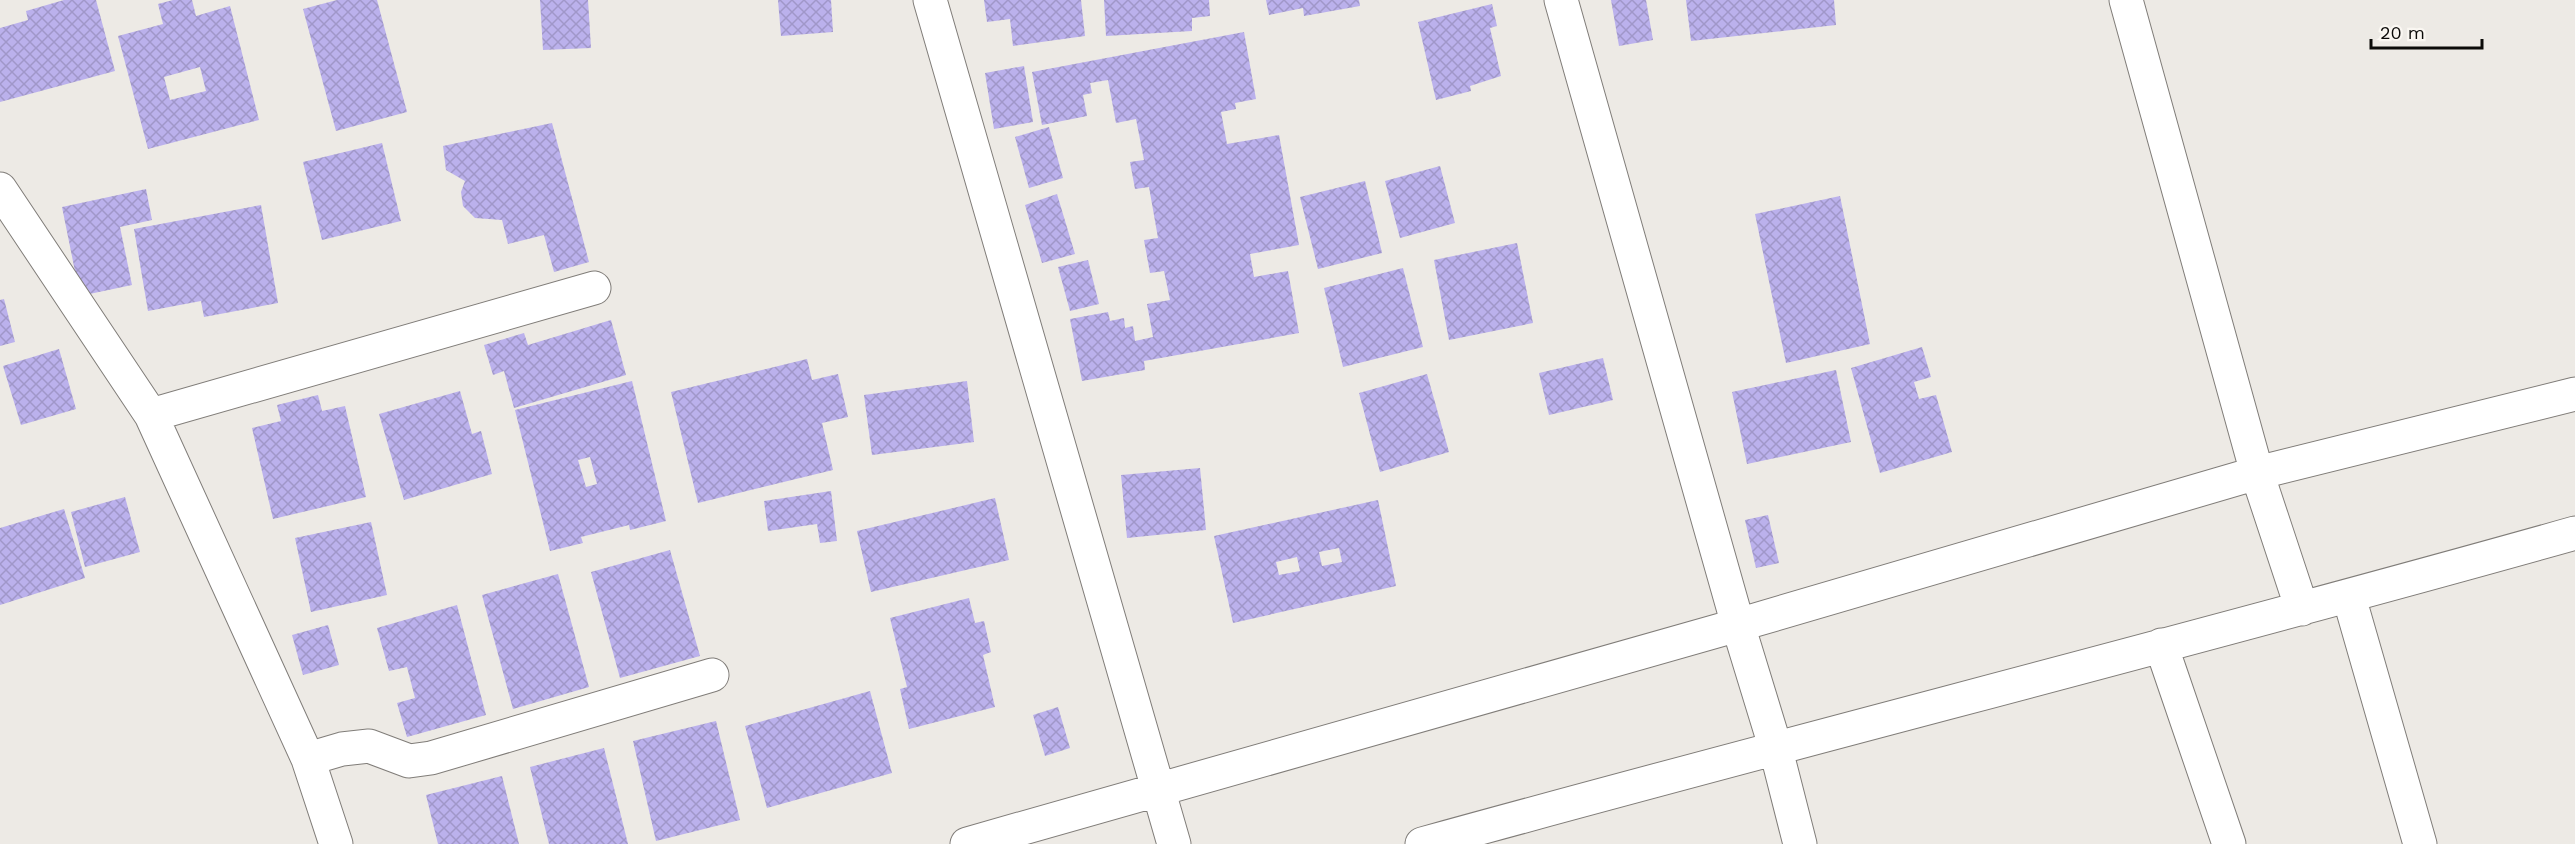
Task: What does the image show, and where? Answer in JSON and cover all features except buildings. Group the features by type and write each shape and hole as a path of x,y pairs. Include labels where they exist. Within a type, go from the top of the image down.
{"street":[{"path":"930,0 1174,844"},
{"path":"1561,0 1738,625 1775,746 1800,844"},
{"path":"2126,0 2257,473 2302,609"},
{"path":"0,189 151,415 308,759 336,844"},
{"path":"151,415 594,288"},
{"path":"967,844 1738,625 2257,473 2575,394"},
{"path":"1422,844 1775,746 2349,597 2575,533"},
{"path":"2349,597 2420,844"},
{"path":"2161,645 2229,844"},
{"path":"308,759 369,746 409,761 431,758 712,675"}]}
